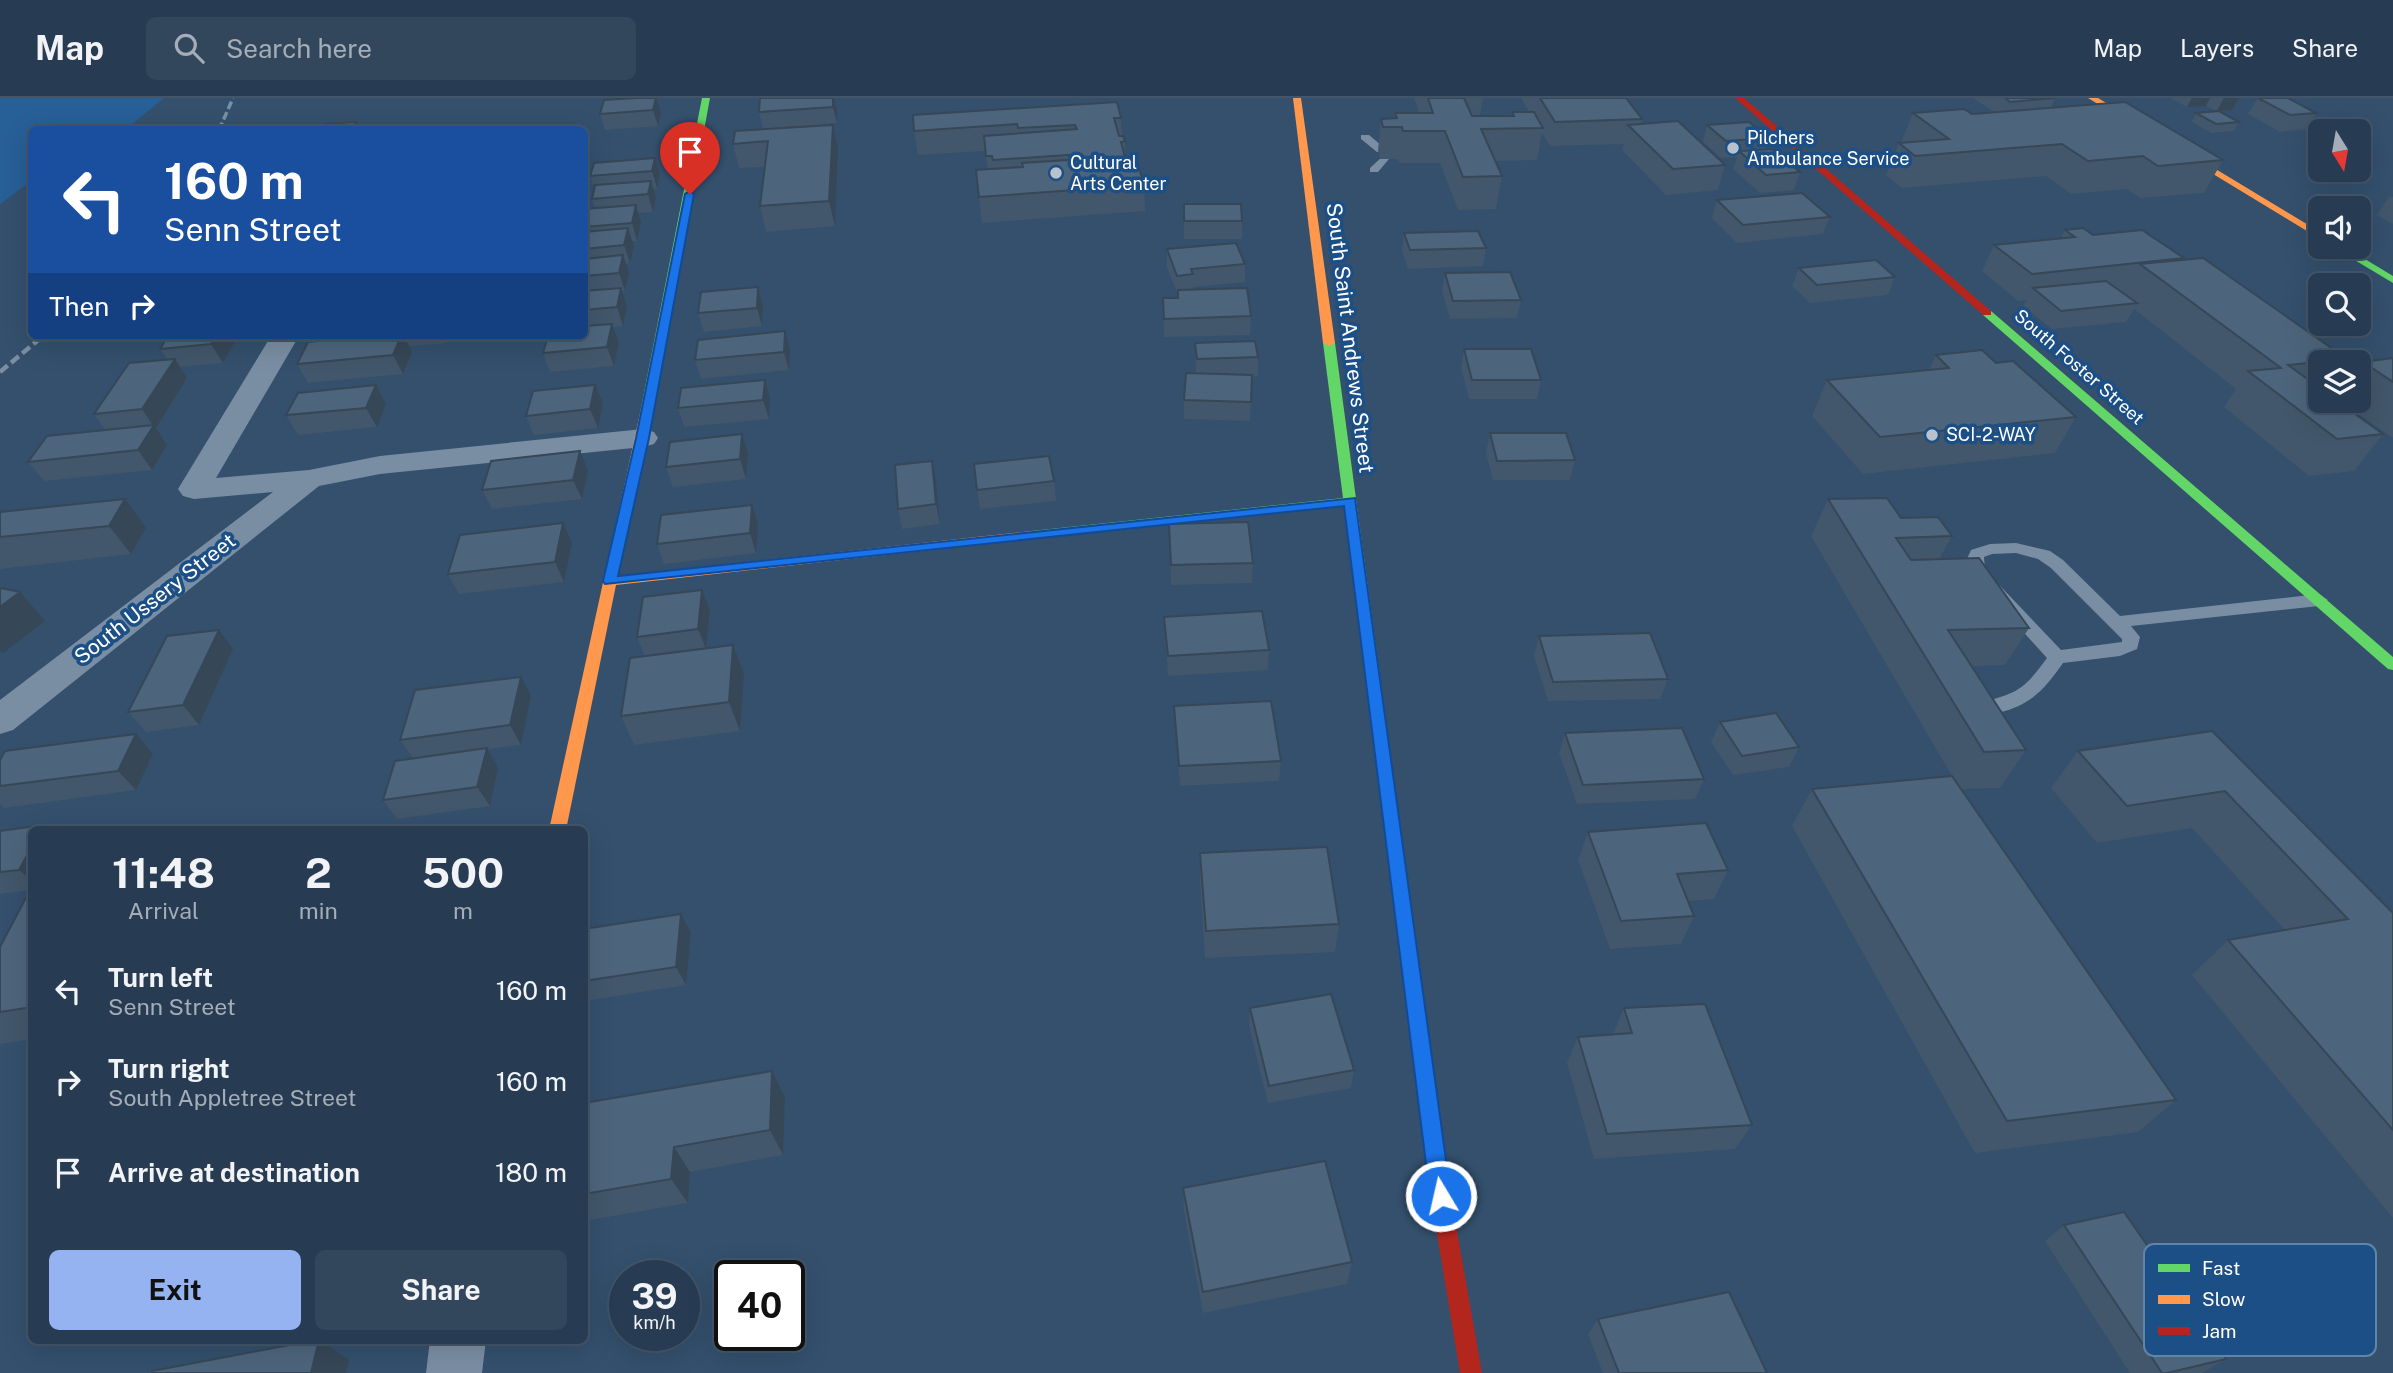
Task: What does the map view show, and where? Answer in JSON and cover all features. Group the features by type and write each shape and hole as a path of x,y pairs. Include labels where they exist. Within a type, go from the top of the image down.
{"street":[{"path":"558,826 643,438 706,98"},
{"name":"South Saint Andrews Street","path":"1297,98 1432,1142 1471,1373"},
{"name":"South Foster Street","path":"1739,98 2393,665"},
{"path":"2092,98 2308,229"},
{"path":"2358,259 2393,280"},
{"name":"South Ussery Street","path":"283,340 194,489 309,479 380,465 643,438"},
{"name":"South Ussery Street","path":"0,720 309,479"},
{"path":"610,581 1350,501"},
{"path":"454,1373 458,1344"}],"lane":[{"path":"1364,137 1382,155 1374,170"},
{"path":"1985,709 2018,702 2028,696 2057,657 2120,650 2131,645 2131,637 2057,564 2044,555 2016,548 1990,549 1977,554 1974,561 1977,572 2057,657"},
{"path":"2117,622 2319,600"}],"shaded area":[{"path":"0,98 164,98 130,126 28,126 28,183 0,204"}],"building":[{"path":"656,98 653,110 600,114 604,100"},
{"path":"760,98 833,98 833,107 759,112"},
{"path":"1428,98 1464,98 1472,116 1514,116 1512,112 1534,112 1543,128 1481,129 1502,176 1463,177 1445,131 1403,131 1402,127 1383,127 1381,119 1397,118 1395,113 1433,113"},
{"path":"1540,98 1626,98 1642,119 1555,122"},
{"path":"2005,98 2055,98 2010,102"},
{"path":"2258,98 2288,98 2316,113 2290,115"},
{"path":"1117,102 1121,118 1114,118 1119,136 1123,136 1125,141 1121,142 1126,161 1137,161 1144,185 979,197 976,170 1023,167 1022,163 1083,159 1082,154 993,160 992,156 986,156 984,136 1077,129 1075,125 1018,128 1017,124 914,131 913,115"},
{"path":"2125,102 2223,160 2158,166 2143,156 2088,161 2062,144 1915,156 1899,143 1949,139 1913,113 1964,109 1972,114"},
{"path":"2219,111 2239,122 2216,124 2196,113"},
{"path":"1678,121 1725,165 1673,169 1628,125"},
{"path":"356,122 354,126 324,126"},
{"path":"1749,122 1768,138 1726,141 1707,125"},
{"path":"833,125 829,201 760,206 768,141 733,144 735,131"},
{"path":"1772,149 1800,172 1766,175 1739,151"},
{"path":"655,158 652,171 590,176 594,163"},
{"path":"651,181 648,194 592,199 595,185"},
{"path":"1802,193 1830,217 1743,225 1717,200"},
{"path":"1184,204 1241,204 1242,221 1184,221"},
{"path":"636,205 632,223 588,227 588,209"},
{"path":"628,228 624,245 588,249 588,232"},
{"path":"2083,228 2093,235 2142,230 2184,258 2032,274 1994,245 2075,237 2065,230"},
{"path":"1478,231 1486,248 1410,250 1404,233"},
{"path":"1236,243 1245,264 1191,269 1193,274 1177,276 1167,249"},
{"path":"623,255 619,273 588,276 588,259"},
{"path":"2203,258 2308,332 2308,336 2314,336 2334,350 2308,350 2308,363 2288,365 2308,379 2308,413 2354,413 2383,434 2337,439 2248,371 2281,368 2140,264"},
{"path":"1876,260 1895,277 1817,285 1799,268"},
{"path":"1510,272 1521,300 1453,301 1445,273"},
{"path":"2106,281 2137,303 2061,311 2033,288"},
{"path":"758,287 757,308 698,313 701,292"},
{"path":"621,288 617,307 588,310 588,291"},
{"path":"1247,288 1251,316 1164,319 1163,298 1178,298 1178,290"},
{"path":"612,324 607,347 543,353 547,340 588,340 588,326"},
{"path":"785,331 784,352 695,360 698,340"},
{"path":"166,340 214,340 211,344 160,349"},
{"path":"399,340 393,355 297,364 308,342"},
{"path":"1255,341 1258,357 1197,359 1195,343"},
{"path":"1464,349 1531,349 1541,380 1472,380"},
{"path":"1982,350 1996,363 2013,361 2076,417 1880,437 1827,380 1949,368 1936,355"},
{"path":"2393,358 2393,382 2371,367 2371,361"},
{"path":"175,359 142,409 94,414 129,363"},
{"path":"1186,373 1252,375 1251,402 1184,400"},
{"path":"765,380 763,400 678,408 681,388"},
{"path":"376,385 366,408 286,415 298,393"},
{"path":"595,385 590,409 526,416 533,391"},
{"path":"154,425 138,450 28,462 47,436"},
{"path":"1490,433 1566,433 1575,460 1497,461"},
{"path":"742,434 740,459 666,467 670,442"},
{"path":"580,451 573,480 482,490 491,461"},
{"path":"1049,456 1054,481 977,490 974,464"},
{"path":"932,461 936,504 898,509 895,465"},
{"path":"1887,498 1901,518 1938,517 1952,536 1896,538 1911,560 1979,558 2029,628 1948,630 2026,750 1984,752 1828,499"},
{"path":"125,499 109,526 0,537 0,512"},
{"path":"752,505 750,533 657,544 661,515"},
{"path":"1248,522 1253,563 1171,565 1169,524"},
{"path":"563,523 555,562 448,574 460,535"},
{"path":"0,588 20,592 0,607"},
{"path":"702,590 698,629 637,637 643,597"},
{"path":"1262,611 1269,650 1168,656 1164,617"},
{"path":"219,630 183,705 128,712 167,636"},
{"path":"1650,633 1668,679 1553,682 1539,636"},
{"path":"733,645 729,702 621,716 630,658"},
{"path":"521,677 510,725 400,740 415,690"},
{"path":"1271,701 1281,761 1179,766 1174,706"},
{"path":"1776,713 1799,747 1742,756 1720,722"},
{"path":"1682,728 1704,779 1583,785 1565,733"},
{"path":"2212,731 2393,913 2393,1130 2228,940 2348,919 2225,791 2127,806 2078,751"},
{"path":"136,734 118,771 0,786 0,760 5,751"},
{"path":"487,748 477,787 383,800 395,761"},
{"path":"1952,776 2176,1100 2007,1121 1812,789"},
{"path":"1706,823 1728,870 1677,874 1694,916 1621,921 1588,832"},
{"path":"28,827 28,853 19,870 0,872 0,831"},
{"path":"1327,847 1339,924 1206,931 1200,853"},
{"path":"28,894 28,1008 0,1012 0,947"},
{"path":"681,914 676,967 588,980 588,928"},
{"path":"1331,994 1354,1070 1269,1086 1250,1008"},
{"path":"1705,1004 1752,1125 1607,1134 1578,1037 1632,1033 1624,1008"},
{"path":"772,1071 770,1130 674,1147 671,1179 588,1193 588,1102"},
{"path":"1325,1161 1352,1262 1203,1292 1183,1188"},
{"path":"2124,1212 2146,1244 2144,1244 2144,1346 2064,1225"},
{"path":"1729,1292 1767,1373 1619,1373 1598,1319"},
{"path":"295,1344 318,1344 311,1373 152,1371"},
{"path":"2151,1356 2224,1356 2226,1359 2167,1373 2162,1373"}],"railway":[{"path":"221,126 233,98"},
{"path":"0,372 38,340"}],"traffic: fast":[{"path":"646,413 706,98"},
{"path":"2358,259 2393,280"},
{"path":"1987,313 2393,665"},
{"path":"1329,343 1438,1180"},
{"path":"1031,535 1350,501"}],"traffic: slow":[{"path":"1297,98 1329,343"},
{"path":"2092,98 2308,229"},
{"path":"558,826 646,413"},
{"path":"610,581 1031,535"}],"traffic: jam":[{"path":"1739,98 1987,313"},
{"path":"1438,1180 1471,1373"}],"place":[{"name":"Pilchers Ambulance Service","path":"1733,148"},
{"name":"Cultural Arts Center","path":"1056,173"},
{"name":"SCI-2-WAY","path":"1932,435"}],"route":[{"path":"690,194 643,438 610,581 1350,501 1441,1196"}]}
